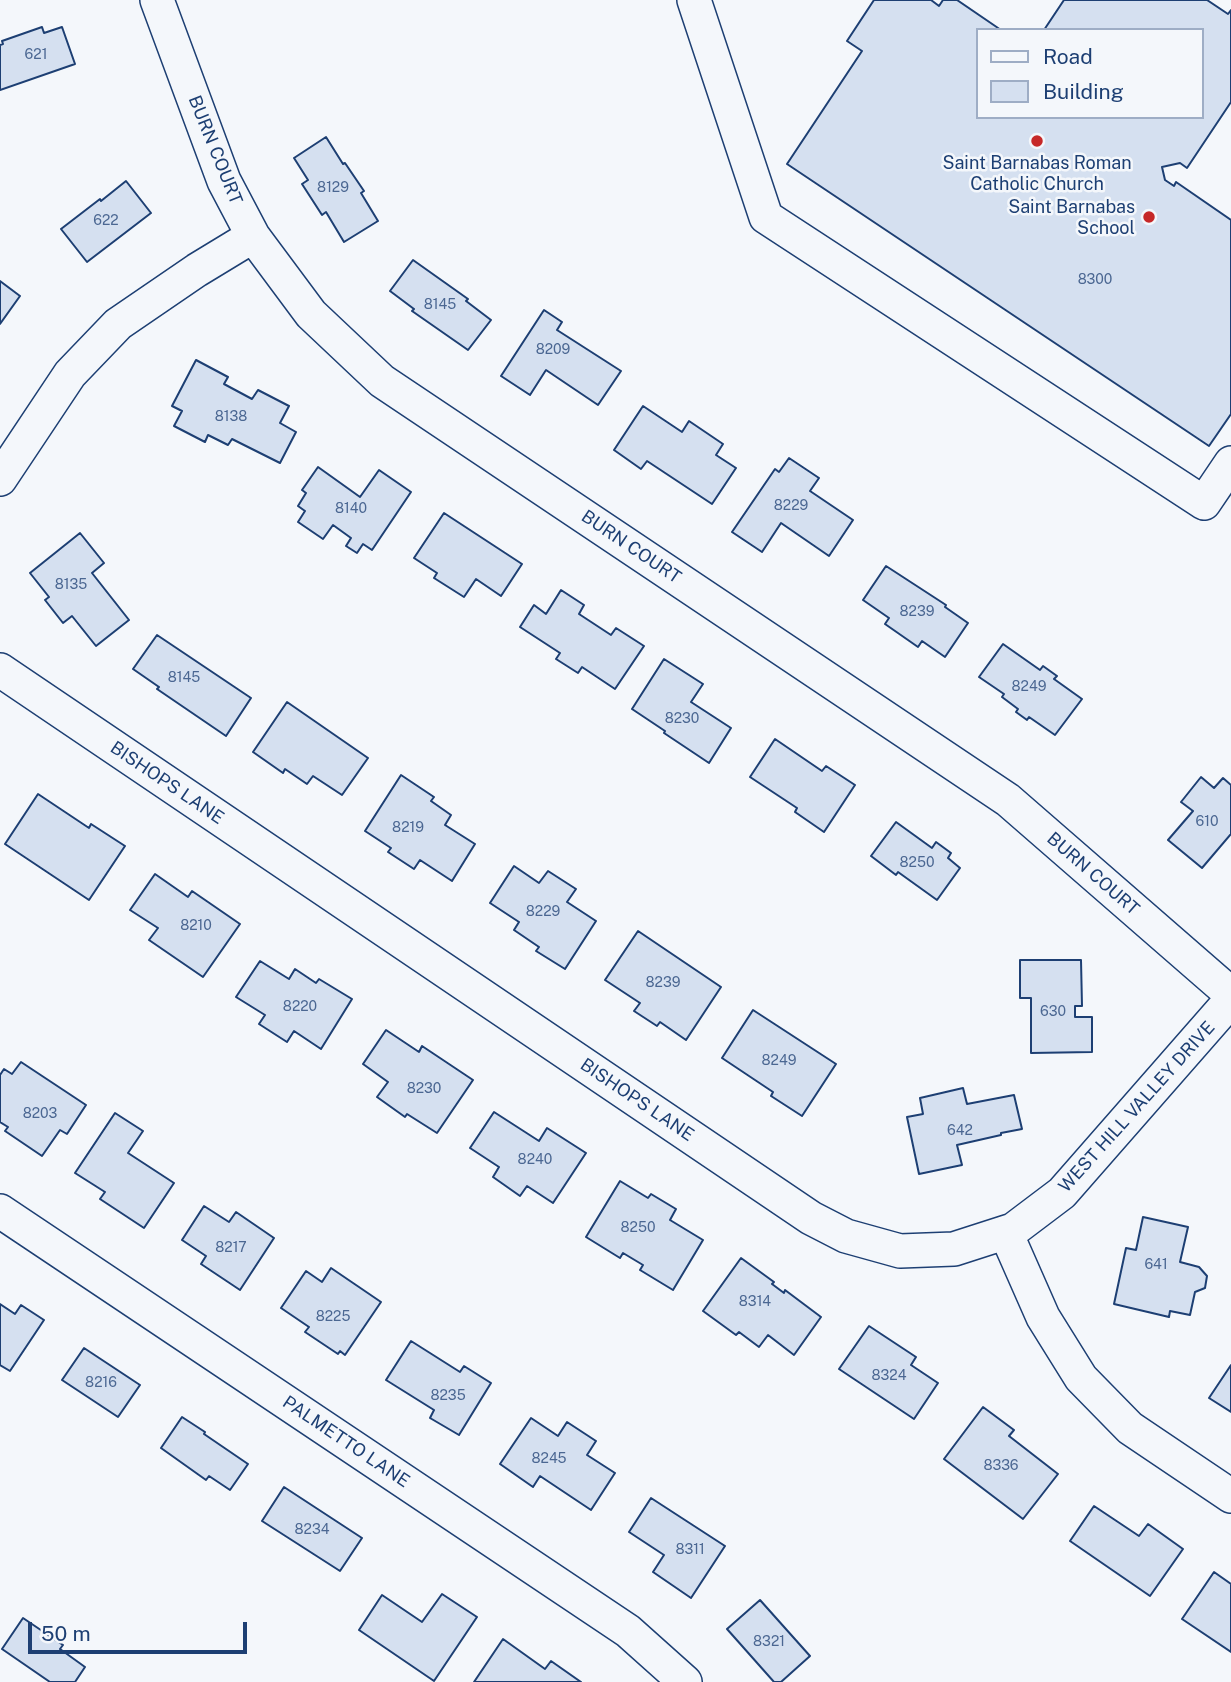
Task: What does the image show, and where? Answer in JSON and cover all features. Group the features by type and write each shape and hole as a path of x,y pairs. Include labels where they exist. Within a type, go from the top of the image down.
{"street":[{"name":"BURN COURT","path":"157,0 224,181 253,236 311,314 382,381 1008,800 1231,994"},
{"path":"694,0 766,217 1204,503 1231,463"},
{"path":"0,479 70,374 118,324 253,236"},
{"name":"BISHOPS LANE","path":"0,670 811,1218 846,1236 900,1251 954,1249 1006,1233"},
{"name":"WEST HILL VALLEY DRIVE","path":"1006,1233 1062,1193 1231,1000"},
{"name":"PALMETTO LANE","path":"0,1211 628,1631 685,1682"},
{"path":"1006,1233 1043,1318 1081,1378 1130,1428 1231,1496"}],"building":[{"path":"874,0 931,0 939,6 943,0 957,0 998,28 976,28 976,119 1203,119 1203,28 1045,28 1064,0 1207,0 1228,14 1231,10 1231,102 1187,168 1180,163 1162,167 1165,180 1174,186 1176,182 1231,220 1231,414 1209,446 787,164 862,51 847,41"},
{"path":"42,27 44,33 62,27 75,64 0,90 2,41"},
{"path":"326,137 364,191 361,193 378,221 344,242 326,212 322,215 302,184 308,180 294,158"},
{"path":"126,181 151,213 87,262 61,229"},
{"path":"413,260 468,299 466,301 491,320 468,350 412,311 414,309 390,291"},
{"path":"0,281 20,296 0,324"},
{"path":"544,310 562,322 557,330 621,371 598,405 546,370 530,395 501,376"},
{"path":"196,360 228,377 224,384 252,399 258,390 289,406 280,423 296,432 280,463 232,439 228,445 208,435 205,442 174,426 182,411 172,406"},
{"path":"643,406 682,432 689,421 723,444 716,455 736,468 712,504 647,461 641,469 614,450"},
{"path":"789,458 819,478 810,491 853,520 829,556 781,523 762,552 732,532 775,469 779,472"},
{"path":"318,467 360,497 379,470 411,492 372,550 363,544 357,553 346,546 351,538 333,525 323,539 298,522 305,511 298,506 306,493 302,490"},
{"path":"444,513 522,564 501,596 476,579 464,597 434,578 437,573 414,558"},
{"path":"80,533 104,563 92,573 129,620 96,646 72,616 63,623 45,600 49,597 30,573"},
{"path":"886,566 946,605 945,607 968,623 945,657 922,641 918,647 885,624 889,618 863,600"},
{"path":"561,590 584,605 579,614 611,635 616,628 644,646 615,689 582,667 578,673 556,659 560,653 520,627 534,605 546,614"},
{"path":"157,635 251,698 226,736 157,689 159,687 133,669"},
{"path":"1003,644 1040,670 1043,666 1057,676 1054,679 1082,699 1055,735 1029,717 1027,720 1016,712 1018,709 1002,697 1004,694 979,677"},
{"path":"664,659 703,684 691,702 731,728 709,763 632,709"},
{"path":"287,702 368,758 342,795 313,776 307,784 285,769 283,773 253,752"},
{"path":"775,739 822,771 826,766 855,785 824,832 795,812 797,808 750,777"},
{"path":"401,775 434,797 431,801 451,815 445,825 475,844 452,881 420,860 414,869 388,852 391,848 365,831"},
{"path":"1201,777 1214,788 1223,778 1231,785 1231,834 1202,868 1168,840 1193,811 1181,802"},
{"path":"38,794 89,828 91,824 125,846 89,900 5,844"},
{"path":"896,822 932,848 936,842 951,853 948,858 960,868 937,900 871,856"},
{"path":"514,866 539,883 548,871 576,889 567,902 596,921 565,969 536,951 539,947 514,930 519,922 490,903"},
{"path":"155,874 188,897 192,891 240,924 203,977 149,940 158,928 130,910"},
{"path":"638,931 721,987 686,1040 660,1022 657,1026 634,1011 640,1003 605,980"},
{"path":"1020,960 1081,960 1082,1006 1075,1006 1075,1017 1092,1017 1092,1052 1031,1053 1031,998 1020,998"},
{"path":"260,961 289,979 295,969 316,983 319,979 352,999 321,1049 294,1031 287,1042 259,1024 265,1015 236,997"},
{"path":"753,1010 836,1064 802,1116 771,1096 773,1092 722,1058"},
{"path":"386,1030 419,1052 422,1046 473,1080 437,1133 407,1114 405,1117 377,1097 388,1082 363,1064"},
{"path":"21,1062 86,1105 67,1134 60,1130 42,1156 5,1131 8,1127 0,1122 0,1075 4,1069 12,1074"},
{"path":"963,1088 967,1104 1014,1095 1022,1129 957,1145 962,1165 919,1174 907,1117 923,1114 920,1098"},
{"path":"494,1112 539,1141 547,1128 586,1153 553,1203 527,1186 520,1196 493,1177 499,1167 470,1148"},
{"path":"115,1113 143,1131 128,1153 174,1183 144,1228 100,1199 105,1192 75,1173"},
{"path":"620,1181 648,1198 651,1194 676,1209 670,1220 703,1240 673,1290 640,1270 643,1265 623,1253 620,1258 586,1237"},
{"path":"204,1206 229,1222 236,1212 274,1238 240,1290 201,1264 206,1256 182,1240"},
{"path":"1143,1217 1188,1227 1180,1262 1199,1267 1207,1276 1205,1288 1195,1292 1190,1315 1170,1311 1169,1317 1114,1304 1126,1248 1136,1250"},
{"path":"741,1258 774,1282 772,1284 784,1293 785,1290 821,1317 794,1355 768,1335 759,1347 739,1332 736,1335 703,1311"},
{"path":"331,1268 381,1302 345,1355 340,1351 338,1354 305,1332 309,1327 281,1308 306,1271 322,1282"},
{"path":"0,1304 15,1314 21,1305 44,1320 10,1371 0,1365"},
{"path":"869,1326 916,1357 911,1365 938,1383 914,1419 839,1369"},
{"path":"411,1341 460,1372 464,1366 491,1383 459,1435 430,1418 434,1410 386,1380"},
{"path":"84,1348 140,1385 118,1417 62,1380"},
{"path":"1231,1365 1231,1412 1209,1398"},
{"path":"983,1407 1014,1430 1009,1436 1058,1474 1023,1519 944,1459"},
{"path":"182,1417 248,1464 230,1490 209,1476 206,1480 161,1448"},
{"path":"531,1418 558,1436 567,1422 596,1441 587,1455 615,1473 591,1510 540,1476 533,1487 500,1464"},
{"path":"284,1487 362,1538 340,1571 262,1521"},
{"path":"651,1498 725,1546 691,1598 653,1572 664,1555 629,1532"},
{"path":"1094,1506 1139,1536 1148,1524 1183,1549 1150,1596 1070,1541"},
{"path":"1214,1572 1231,1584 1231,1652 1182,1619"},
{"path":"442,1594 477,1617 434,1681 359,1630 382,1595 422,1622"},
{"path":"760,1600 810,1656 781,1682 774,1682 727,1629"},
{"path":"23,1618 63,1645 60,1649 85,1667 75,1682 50,1682 2,1649"},
{"path":"503,1639 545,1669 551,1661 581,1682 474,1682"}],"place":[{"name":"Saint Barnabas Roman Catholic Church","path":"1037,141"},
{"name":"Saint Barnabas School","path":"1149,217"}]}
